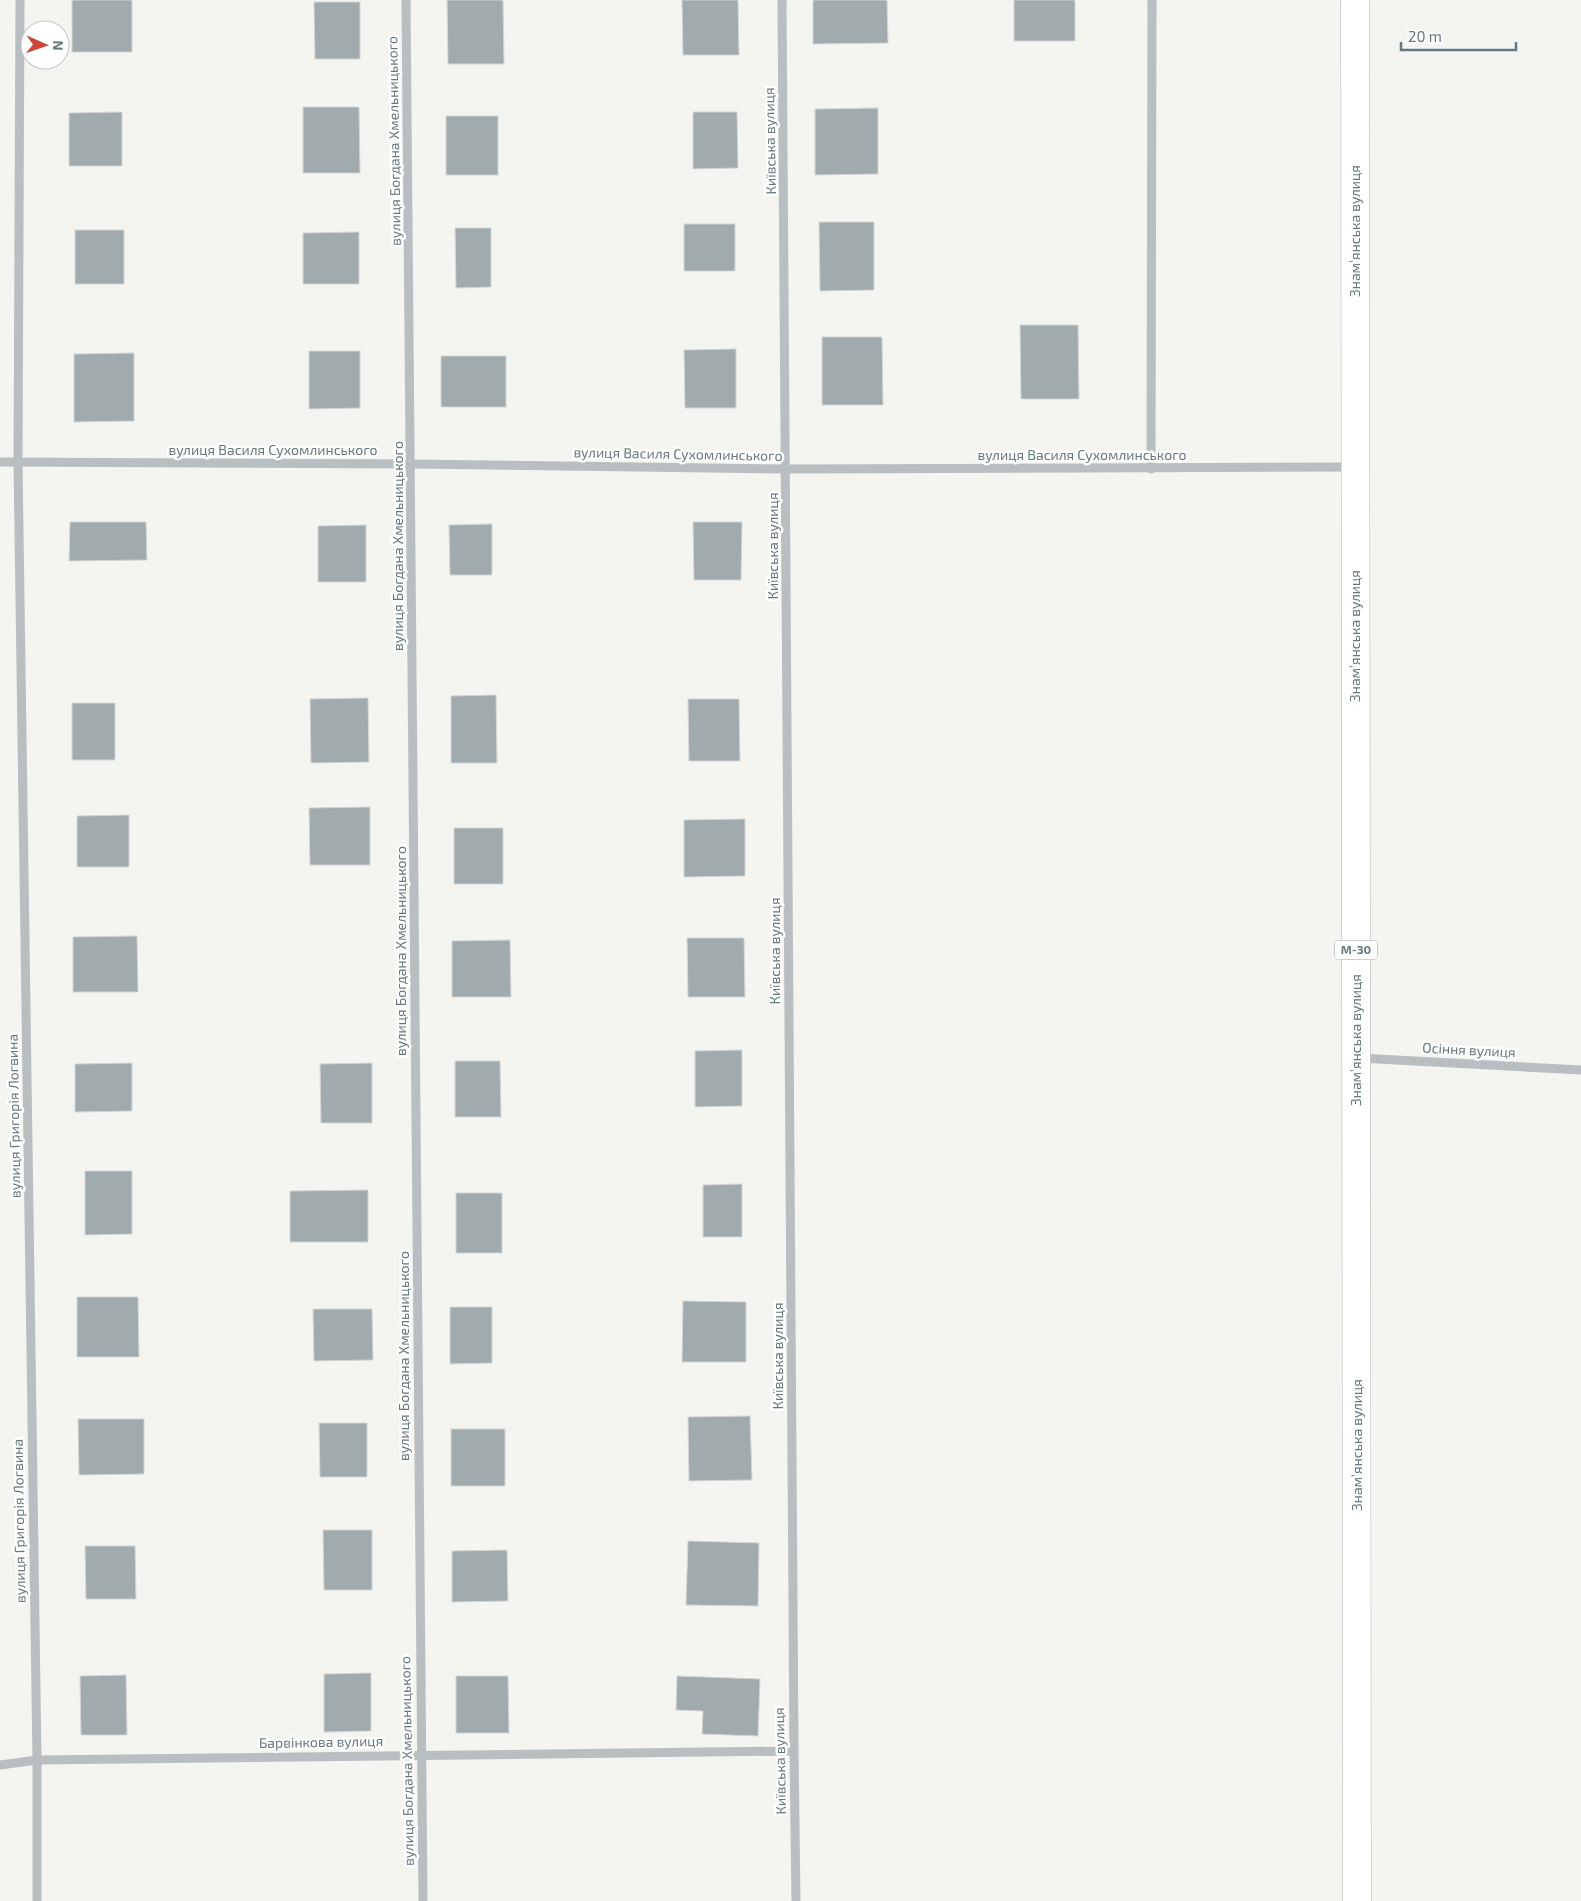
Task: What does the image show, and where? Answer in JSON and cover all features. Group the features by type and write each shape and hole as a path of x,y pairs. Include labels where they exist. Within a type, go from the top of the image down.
{"highway":[{"name":"Знамʼянська вулиця","path":"1355,0 1357,1901"}],"street":[{"name":"вулиця Григорія Логвина","path":"20,0 18,463 37,1760 37,1901"},
{"name":"вулиця Богдана Хмельницького","path":"406,0 423,1901"},
{"name":"Київська вулиця","path":"782,0 796,1901"},
{"path":"1151,469 1152,0"},
{"name":"вулиця Василя Сухомлинського","path":"0,462 411,464 786,469 1355,467"},
{"name":"Осіння вулиця","path":"1356,1058 1581,1070"},
{"name":"Барвінкова вулиця","path":"0,1765 37,1760 794,1751"}],"building":[{"path":"72,0 132,0 132,52 72,52"},
{"path":"447,0 503,0 504,64 448,64"},
{"path":"682,0 738,0 739,55 683,55"},
{"path":"813,0 887,0 888,43 813,44"},
{"path":"1014,0 1075,0 1075,41 1014,41"},
{"path":"314,2 360,2 360,59 315,59"},
{"path":"303,107 359,107 360,173 303,173"},
{"path":"878,108 878,174 815,175 815,109"},
{"path":"122,112 122,166 69,166 69,113"},
{"path":"693,112 737,112 738,168 693,169"},
{"path":"446,116 498,116 498,175 446,175"},
{"path":"819,222 874,222 874,290 820,291"},
{"path":"684,224 735,224 735,271 684,271"},
{"path":"455,228 491,228 491,287 456,288"},
{"path":"75,230 124,230 124,284 75,284"},
{"path":"359,232 359,284 303,284 303,233"},
{"path":"1020,325 1078,325 1079,399 1021,399"},
{"path":"822,337 882,337 883,405 822,405"},
{"path":"736,349 736,408 685,408 684,350"},
{"path":"309,351 360,351 360,408 309,409"},
{"path":"134,353 134,421 74,422 74,354"},
{"path":"441,356 506,356 506,407 441,407"},
{"path":"70,522 146,522 147,560 69,561"},
{"path":"693,522 742,522 741,580 694,580"},
{"path":"492,524 492,575 450,575 449,525"},
{"path":"366,525 366,582 318,582 318,526"},
{"path":"496,695 497,763 451,763 451,696"},
{"path":"368,698 369,762 311,763 310,699"},
{"path":"688,699 739,699 740,761 689,761"},
{"path":"72,703 115,703 115,760 72,760"},
{"path":"370,807 370,865 310,865 309,808"},
{"path":"129,815 129,867 77,867 77,816"},
{"path":"745,819 745,876 684,877 684,820"},
{"path":"454,828 503,828 503,884 454,884"},
{"path":"137,936 138,992 73,992 73,937"},
{"path":"687,938 744,938 745,997 688,997"},
{"path":"510,940 511,997 452,997 452,941"},
{"path":"742,1050 742,1106 695,1107 695,1051"},
{"path":"455,1061 500,1061 501,1117 455,1117"},
{"path":"132,1063 132,1111 75,1112 75,1064"},
{"path":"372,1063 372,1123 321,1123 320,1064"},
{"path":"85,1171 132,1171 132,1234 85,1235"},
{"path":"742,1184 742,1237 703,1237 703,1185"},
{"path":"368,1190 368,1242 290,1242 290,1191"},
{"path":"456,1193 502,1193 502,1253 456,1253"},
{"path":"77,1297 138,1297 139,1357 77,1357"},
{"path":"683,1301 746,1302 746,1362 682,1362"},
{"path":"450,1307 492,1307 492,1363 450,1364"},
{"path":"313,1309 372,1309 373,1360 314,1361"},
{"path":"750,1416 752,1480 689,1481 688,1417"},
{"path":"78,1419 144,1419 144,1474 79,1475"},
{"path":"319,1423 367,1423 367,1477 320,1477"},
{"path":"451,1429 505,1429 505,1486 451,1486"},
{"path":"323,1530 372,1530 372,1590 324,1590"},
{"path":"688,1541 759,1543 758,1606 686,1605"},
{"path":"85,1546 135,1546 136,1599 86,1599"},
{"path":"507,1550 508,1601 452,1602 452,1551"},
{"path":"371,1673 371,1731 324,1732 324,1674"},
{"path":"126,1675 127,1735 81,1735 80,1676"},
{"path":"456,1676 508,1676 509,1733 456,1733"},
{"path":"677,1676 760,1679 758,1736 702,1734 703,1711 676,1710"}]}
